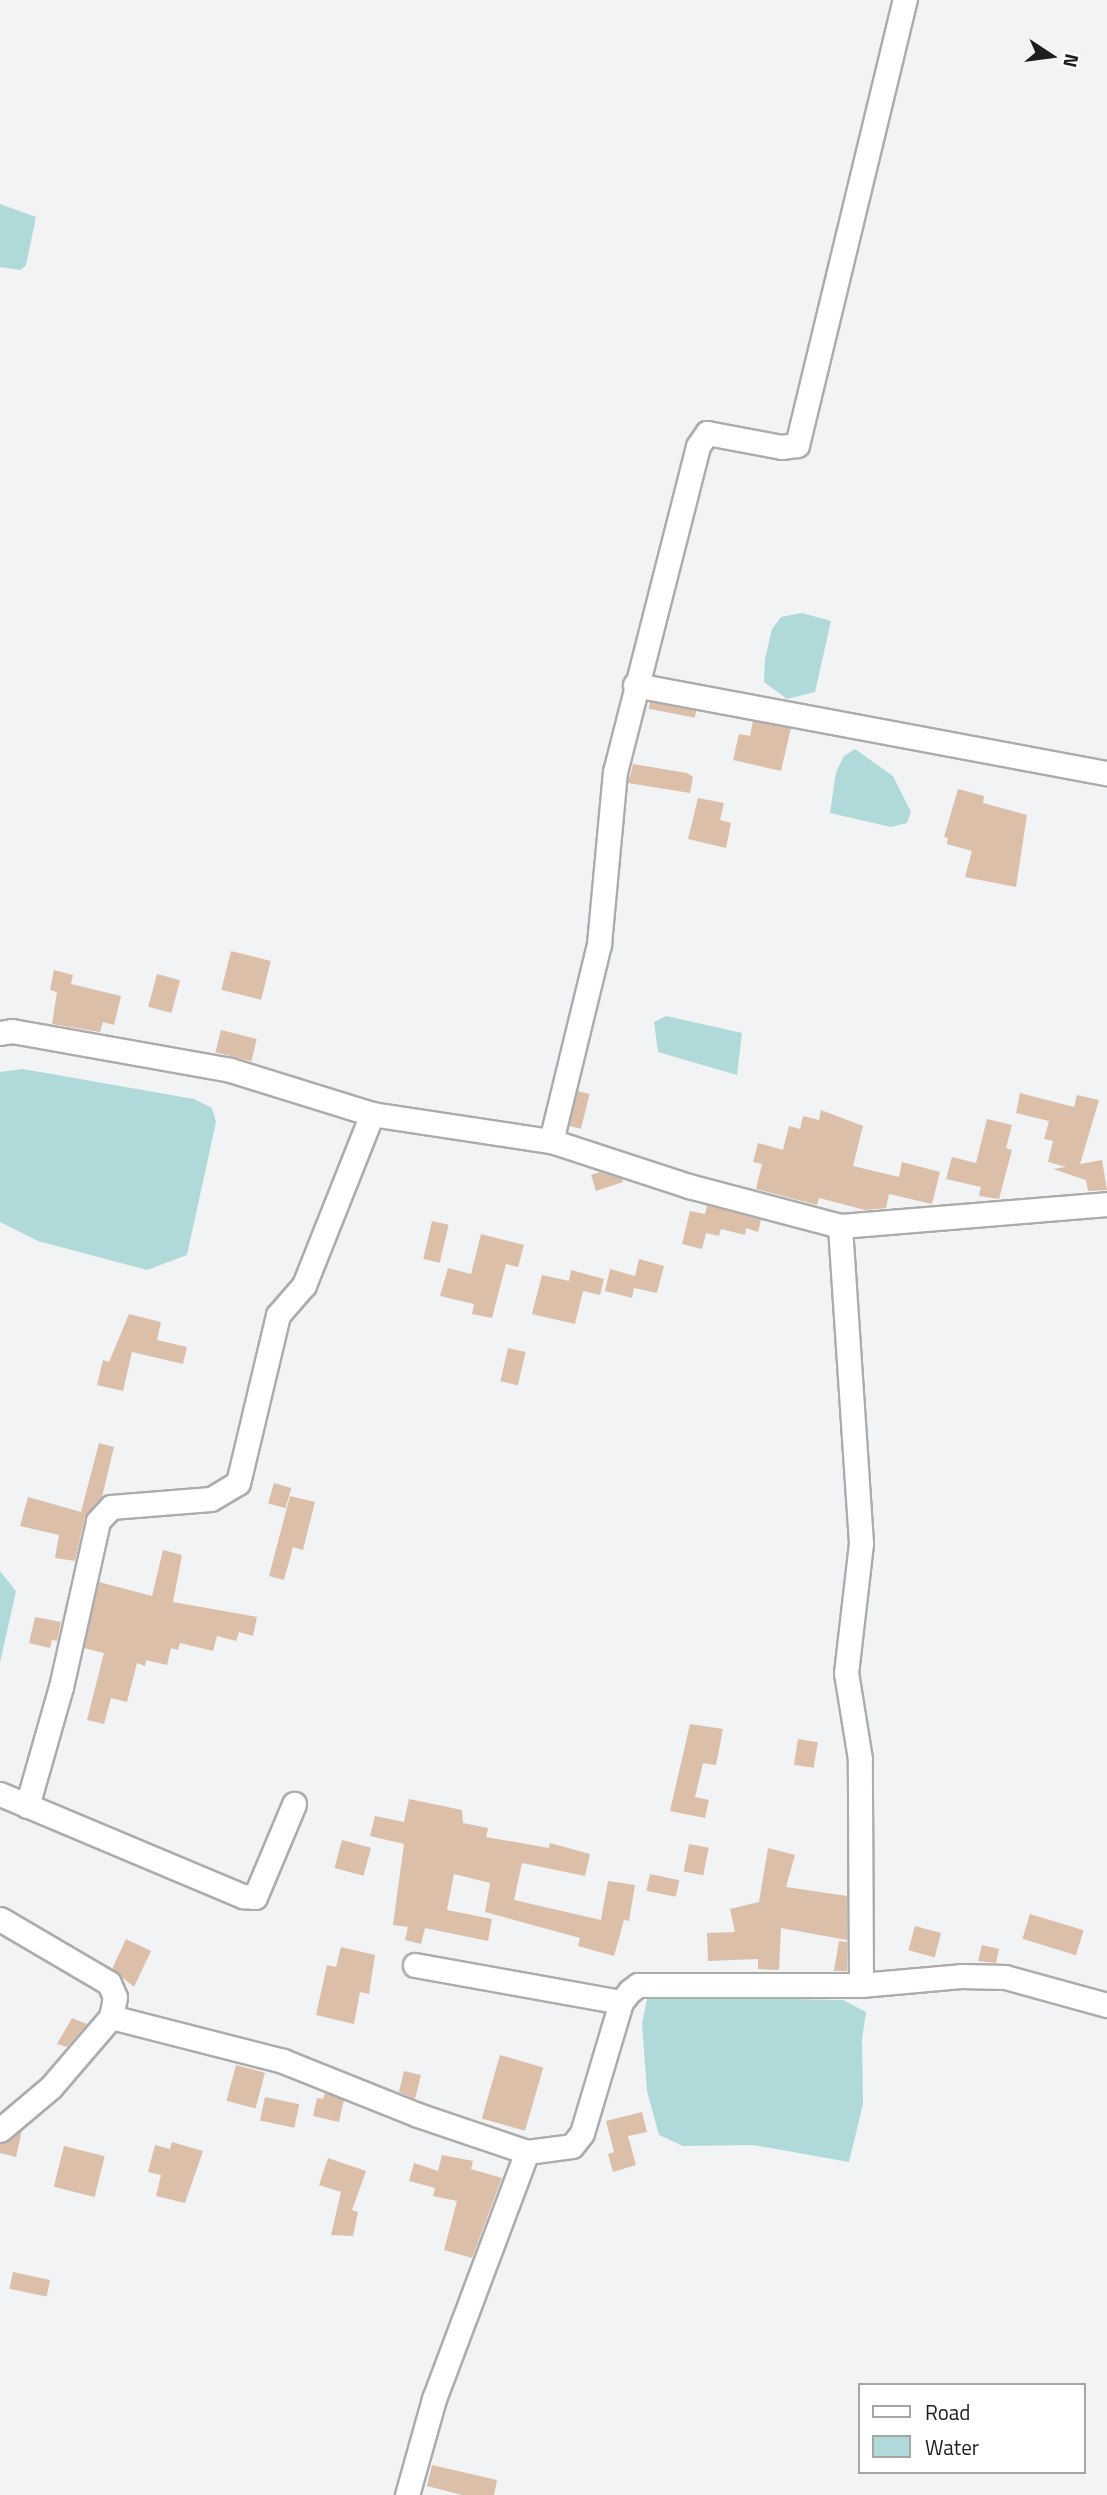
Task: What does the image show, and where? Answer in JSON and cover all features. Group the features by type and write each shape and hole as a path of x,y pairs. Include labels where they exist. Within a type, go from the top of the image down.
{"street":[{"path":"551,1141 599,944 615,772 698,446 707,433 782,447 797,445 905,0"},
{"path":"635,685 1107,773"},
{"path":"0,1033 12,1031 230,1070 372,1114 551,1141 689,1185 841,1226 1107,1204"},
{"path":"27,1806 61,1687 98,1521 111,1507 211,1500 238,1483 278,1315 304,1285 372,1114"},
{"path":"841,1226 861,1543 846,1673 860,1759 861,1985"},
{"path":"0,1794 243,1896 255,1897 294,1804"},
{"path":"0,1919 109,1983 115,1997 111,2017 51,2087 0,2130"},
{"path":"415,1965 538,1990 621,2002"},
{"path":"111,2017 283,2061 418,2115 527,2152 572,2146 582,2133 621,2002 638,1985 861,1985 961,1976 1005,1977 1107,2006"},
{"path":"407,2495 435,2399 527,2152"}],"water":[{"path":"0,204 36,217 26,265 21,270 0,267"},
{"path":"802,613 831,621 815,692 787,699 764,682 765,659 772,629 781,617"},
{"path":"855,749 893,776 911,812 907,823 891,827 830,813 836,772 844,756"},
{"path":"666,1016 742,1033 737,1075 658,1052 654,1022"},
{"path":"23,1069 194,1099 212,1108 216,1122 187,1255 147,1270 38,1241 0,1222 0,1072"},
{"path":"0,1571 16,1591 0,1663"},
{"path":"679,1990 713,1997 843,2000 866,2012 862,2040 863,2104 849,2162 753,2145 683,2146 659,2135 647,2091 642,2024 648,1994"}],"building":[{"path":"650,702 696,711 695,718 649,709"},
{"path":"753,721 791,728 781,771 733,760 739,734 750,736"},
{"path":"633,764 687,773 693,777 690,793 628,783"},
{"path":"958,789 984,796 983,803 1027,815 1016,887 965,877 972,851 947,844 948,838 944,837"},
{"path":"698,798 724,803 720,820 731,823 726,848 688,839"},
{"path":"231,951 271,961 261,1000 221,990"},
{"path":"54,970 73,975 71,984 121,996 114,1025 103,1022 100,1032 52,1024 57,992 50,990"},
{"path":"157,974 180,980 171,1013 148,1007"},
{"path":"221,1030 257,1039 251,1061 215,1052"},
{"path":"578,1091 590,1094 581,1129 569,1126"},
{"path":"1020,1093 1074,1107 1077,1095 1099,1100 1080,1164 1102,1160 1107,1190 1088,1191 1086,1180 1053,1169 1066,1167 1048,1162 1053,1141 1044,1139 1049,1121 1016,1113"},
{"path":"821,1110 863,1126 853,1166 899,1177 902,1162 940,1172 932,1204 889,1194 886,1208 865,1210 819,1198 817,1205 756,1189 762,1164 753,1162 758,1143 783,1150 789,1126 800,1129 803,1116 819,1120"},
{"path":"987,1119 1012,1125 1006,1148 1012,1150 999,1199 979,1196 981,1187 946,1179 952,1157 976,1163"},
{"path":"600,1172 622,1179 623,1182 596,1191 591,1175"},
{"path":"707,1205 761,1220 758,1232 746,1228 745,1235 721,1229 719,1236 706,1233 702,1249 682,1244 690,1211 705,1214"},
{"path":"432,1221 449,1225 440,1263 423,1259"},
{"path":"481,1234 524,1245 518,1267 506,1264 492,1318 472,1314 474,1304 440,1296 448,1268 471,1274"},
{"path":"639,1259 664,1266 657,1293 634,1288 632,1298 605,1291 610,1269 635,1276"},
{"path":"571,1270 604,1279 600,1295 583,1291 575,1324 532,1314 542,1275 569,1281"},
{"path":"129,1314 161,1322 157,1340 187,1347 183,1364 132,1352 123,1391 97,1385 103,1360 109,1362"},
{"path":"508,1348 526,1352 518,1385 500,1381"},
{"path":"99,1443 114,1447 102,1497 85,1517 75,1561 55,1558 59,1535 20,1526 28,1497 81,1512"},
{"path":"274,1483 291,1488 286,1508 268,1503"},
{"path":"290,1496 315,1502 303,1550 293,1547 284,1580 269,1576"},
{"path":"163,1550 182,1555 173,1602 257,1617 253,1636 239,1632 236,1641 217,1636 213,1651 180,1643 178,1650 171,1648 167,1665 146,1660 145,1666 137,1663 127,1702 111,1698 104,1724 87,1720 104,1653 84,1648 99,1582 152,1596"},
{"path":"35,1617 61,1622 57,1641 52,1640 50,1648 29,1643"},
{"path":"690,1724 723,1729 716,1765 703,1763 695,1797 709,1800 705,1818 670,1811"},
{"path":"798,1739 818,1742 814,1768 794,1765"},
{"path":"409,1799 462,1810 463,1823 488,1828 486,1837 549,1848 550,1843 590,1854 585,1876 522,1863 514,1900 601,1920 608,1881 635,1885 629,1921 624,1920 614,1956 578,1946 580,1938 485,1912 490,1883 454,1874 447,1910 492,1919 488,1941 425,1928 421,1944 405,1940 408,1927 393,1925 404,1844 370,1836 375,1816 404,1822"},
{"path":"342,1840 371,1848 363,1876 334,1868"},
{"path":"689,1844 709,1848 703,1875 684,1871"},
{"path":"768,1848 795,1855 786,1887 847,1896 847,1940 781,1928 779,1970 758,1969 758,1959 708,1961 707,1933 735,1932 730,1909 759,1902"},
{"path":"650,1874 679,1880 676,1897 646,1891"},
{"path":"1030,1914 1084,1930 1076,1955 1022,1939"},
{"path":"915,1926 941,1933 935,1957 909,1950"},
{"path":"126,1939 151,1951 134,1987 112,1969"},
{"path":"839,1941 847,1942 847,1971 834,1971"},
{"path":"982,1945 999,1949 996,1963 978,1961"},
{"path":"341,1947 375,1955 369,1994 360,1992 354,2024 316,2015 327,1965 336,1967"},
{"path":"72,2018 87,2024 67,2047 57,2044"},
{"path":"500,2055 543,2067 525,2131 482,2118"},
{"path":"236,2065 265,2073 255,2109 226,2101"},
{"path":"404,2071 421,2075 415,2099 399,2092"},
{"path":"325,2093 344,2100 339,2122 313,2116 317,2098 323,2099"},
{"path":"265,2097 299,2104 294,2128 260,2120"},
{"path":"642,2112 647,2132 628,2136 636,2165 613,2172 608,2154 614,2152 606,2121"},
{"path":"22,2130 16,2157 0,2153 0,2144"},
{"path":"172,2142 203,2151 185,2203 156,2196 161,2175 148,2172 155,2145 170,2149"},
{"path":"64,2146 105,2156 95,2197 54,2187"},
{"path":"442,2155 473,2161 471,2169 502,2178 472,2258 444,2250 457,2201 433,2196 435,2188 409,2181 414,2163 438,2171"},
{"path":"328,2158 366,2171 352,2210 358,2212 353,2236 331,2235 341,2192 319,2185"},
{"path":"13,2272 50,2280 47,2297 9,2289"},
{"path":"432,2465 497,2480 494,2495 462,2495 427,2486"}]}
